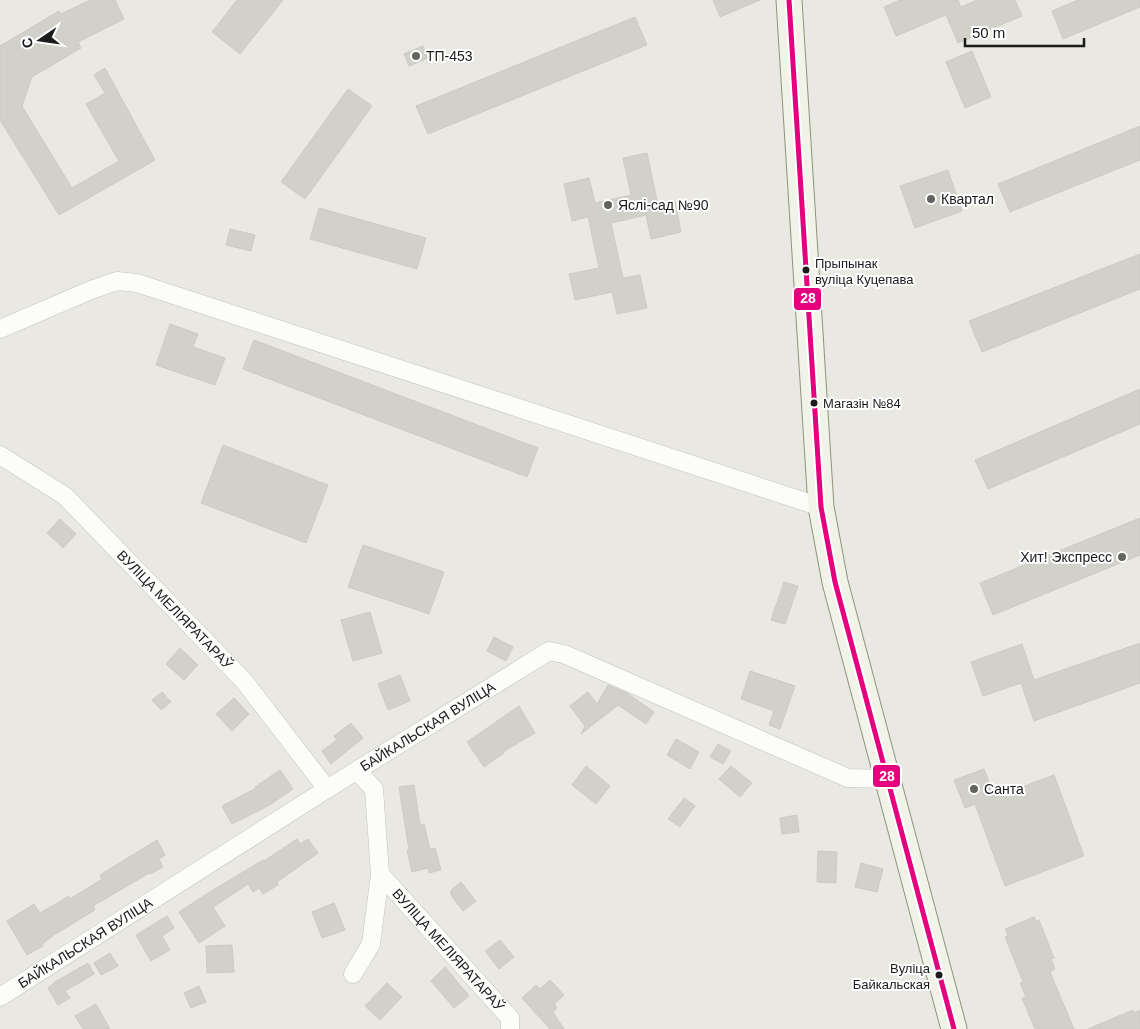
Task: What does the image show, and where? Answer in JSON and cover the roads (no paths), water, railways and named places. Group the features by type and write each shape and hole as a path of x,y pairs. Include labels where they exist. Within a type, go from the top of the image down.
{"main road":[{"path":"789,0 821,507 835,582 954,1029"}],"street":[{"path":"0,329 91,290 117,282 136,283 821,507"},
{"name":"ВУЛІЦА МЕЛІЯРАТАРАЎ","path":"0,455 72,503 244,681 327,789"},
{"name":"БАЙКАЛЬСКАЯ ВУЛІЦА","path":"0,997 327,789 549,651 564,654 848,778 887,779"},
{"name":"ВУЛІЦА МЕЛІЯРАТАРАЎ","path":"353,974 371,944 380,874 374,790 357,771"},
{"name":"ВУЛІЦА МЕЛІЯРАТАРАЎ","path":"380,874 510,1018 510,1029"}],"place":[{"name":"ТП-453","path":"416,56"},
{"name":"Квартал","path":"931,199"},
{"name":"Яслі-сад №90","path":"608,205"},
{"name":"Прыпынак вуліца Куцепава","path":"806,270"},
{"name":"Магазін №84","path":"814,403"},
{"name":"Хит! Экспресс","path":"1122,557"},
{"name":"Санта","path":"974,789"},
{"name":"Вуліца Байкальская","path":"939,975"}]}
